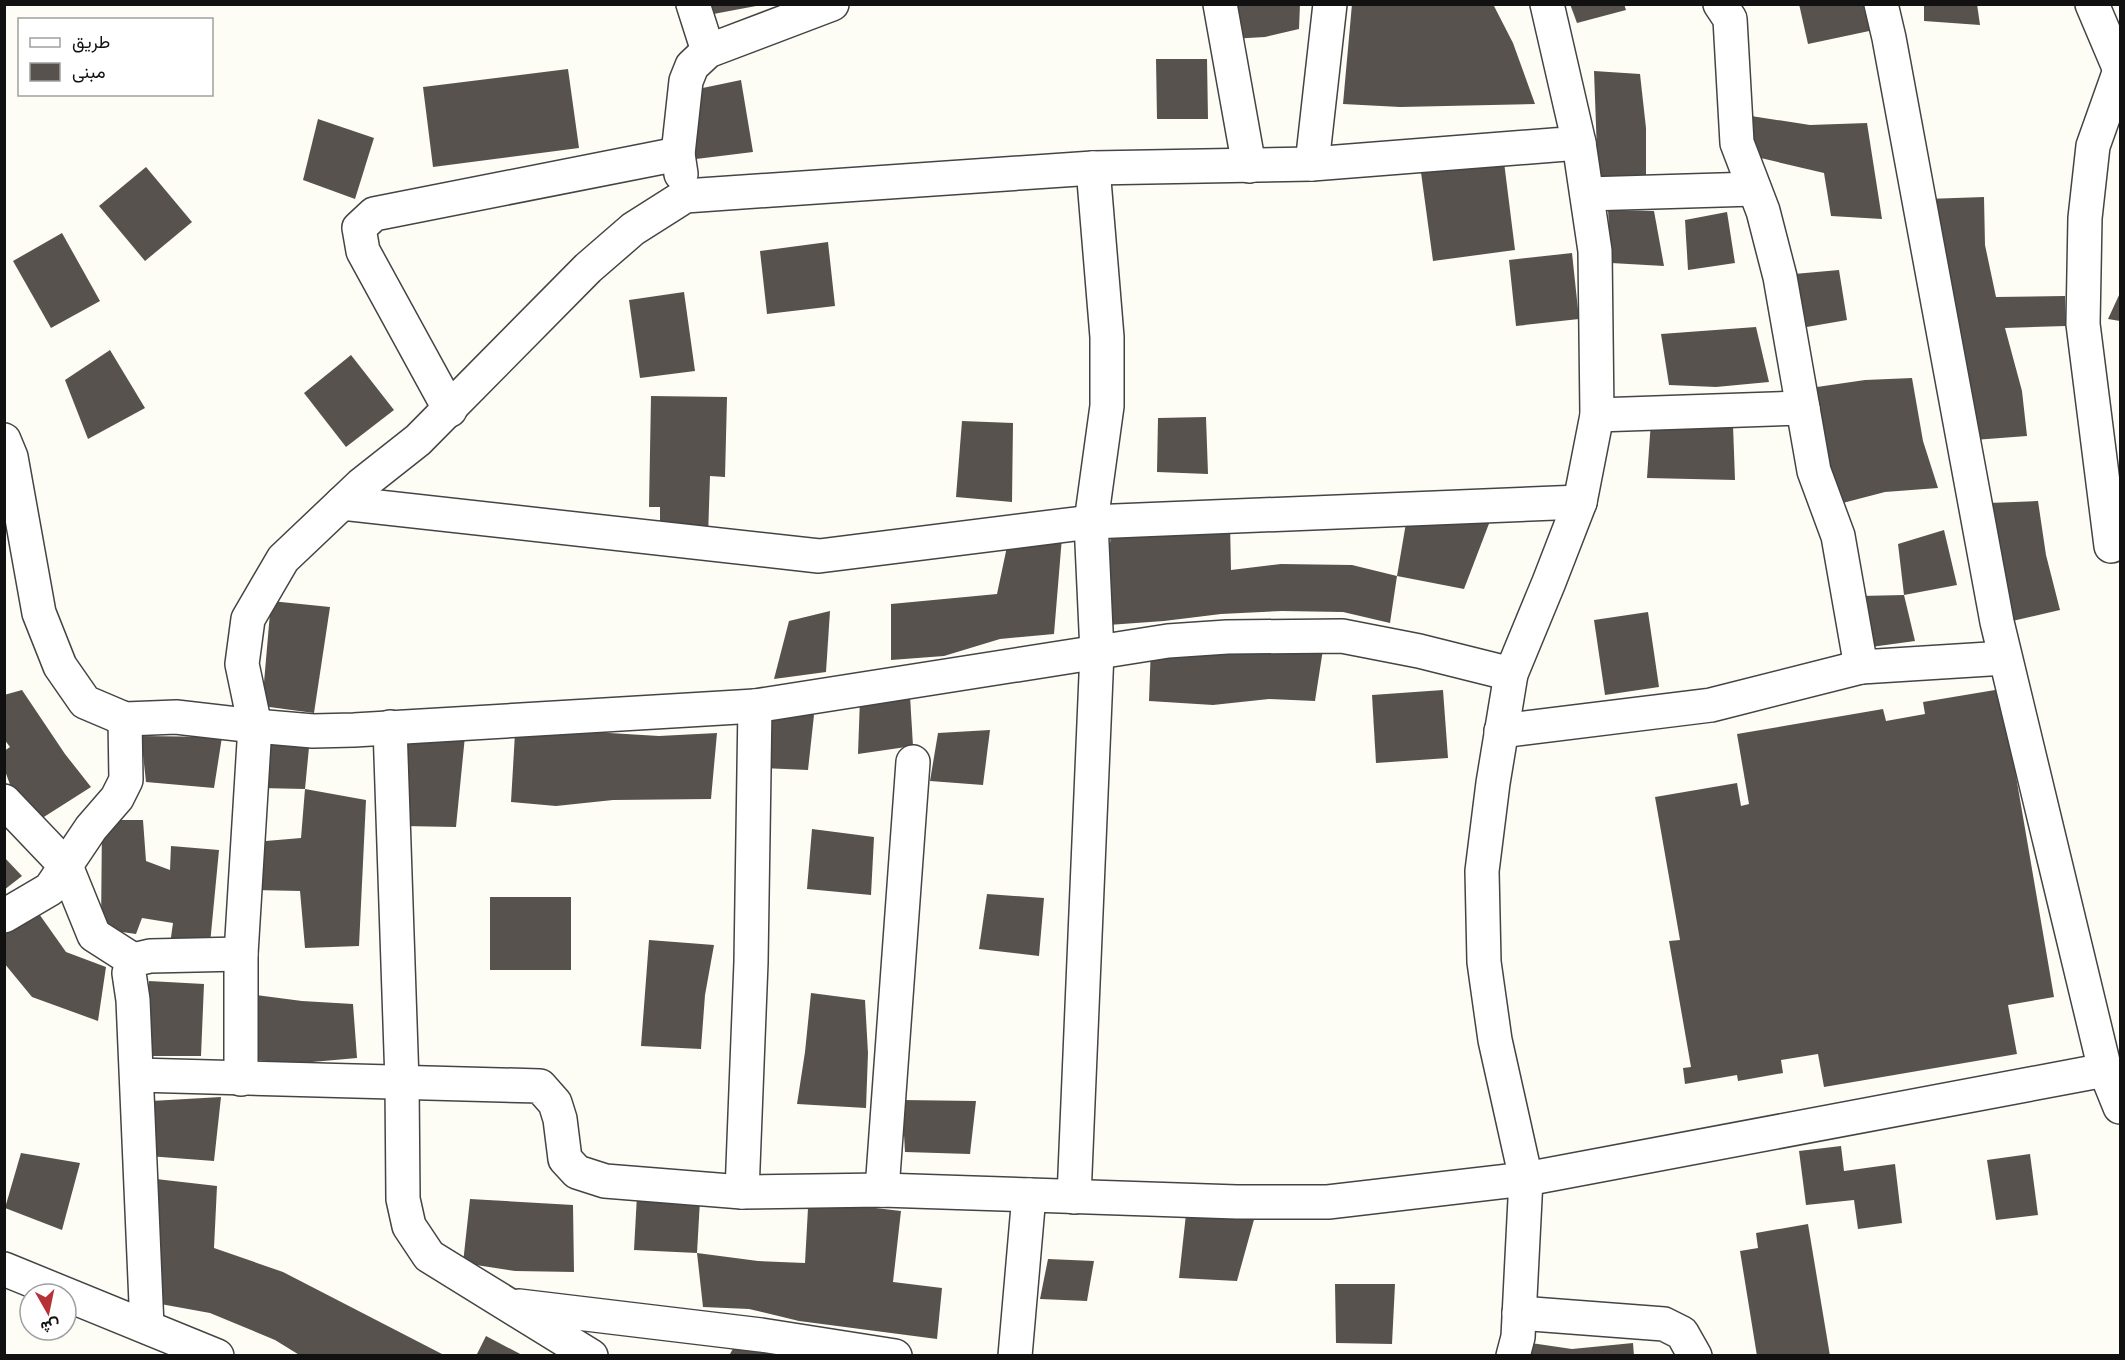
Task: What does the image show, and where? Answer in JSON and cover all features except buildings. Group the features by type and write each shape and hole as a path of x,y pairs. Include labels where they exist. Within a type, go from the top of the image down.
{"street":[{"path":"693,4 708,51"},
{"path":"685,196 678,154 686,81 692,66 708,51 831,4"},
{"path":"1220,4 1249,166"},
{"path":"1312,164 1330,4"},
{"path":"1513,1356 1518,1336 1526,1179 1495,1040 1484,962 1482,871 1493,783 1511,674 1580,502 1597,415 1595,251 1580,144 1547,4"},
{"path":"1720,4 1730,19 1737,143 1762,211 1780,277 1814,471 1838,536 1861,667"},
{"path":"1881,4 2005,658 2105,1070 2121,1107"},
{"path":"2092,4 2120,70 2093,146 2085,218 2083,324 2111,546"},
{"path":"241,1078 241,954 255,726 242,664 248,619 283,559 361,485 418,440 450,410 588,268 633,229 685,196 1093,168 1312,164 1580,144"},
{"path":"450,410 363,251 359,228 374,214 678,154"},
{"path":"1074,1197 1097,652 1091,522 1107,406 1107,337 1093,168"},
{"path":"1587,194 1754,189"},
{"path":"1597,415 1803,408"},
{"path":"4,440 11,457 39,613 60,666 85,702 125,719 176,717 314,731 755,706 1168,641 1227,637 1342,636 1419,651 1511,674"},
{"path":"342,503 819,555 1091,522 1580,502"},
{"path":"1501,731 1711,705 1861,667 2005,658"},
{"path":"742,1192 751,962 755,706"},
{"path":"4,916 50,890 91,828 117,798 126,780 125,719"},
{"path":"390,728 402,1082 403,1199 409,1227 429,1256 591,1356"},
{"path":"882,1191 913,762"},
{"path":"4,801 66,866 94,935 133,960 150,956 241,954"},
{"path":"133,960 129,973 133,1000 137,1075 147,1327"},
{"path":"137,1075 540,1086 555,1103 560,1119 565,1159 577,1172 605,1181 742,1192 882,1191 1237,1202 1328,1202 1526,1179 2105,1070"},
{"path":"1015,1356 1029,1195"},
{"path":"4,1269 217,1356"},
{"path":"508,1305 761,1335 895,1356"},
{"path":"1519,1313 1664,1324 1682,1333 1695,1356"}]}
